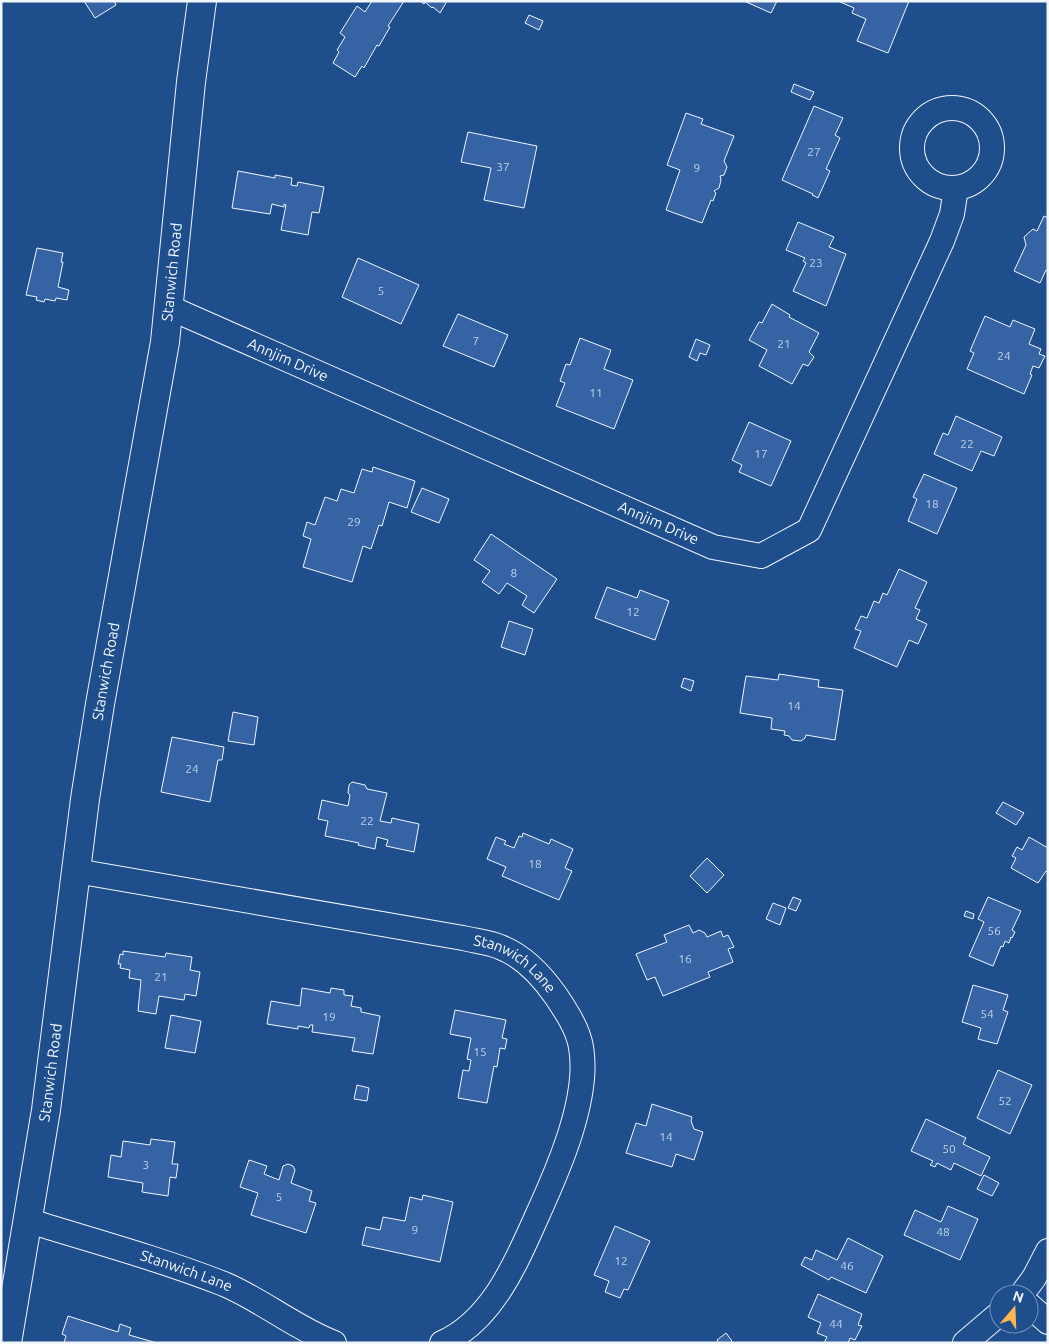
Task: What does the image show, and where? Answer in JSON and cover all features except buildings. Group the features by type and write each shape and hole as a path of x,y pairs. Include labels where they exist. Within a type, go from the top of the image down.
{"street":[{"name":"Stanwich Road","path":"7,1343 29,1221 46,1110 76,871 100,704 165,342 191,82 202,1"},
{"name":"Annjim Drive","path":"168,307 713,547 761,556 809,530 942,241 952,214 956,188"},
{"name":"Stanwich Lane","path":"76,871 464,938 501,947 524,961 544,979 572,1021 581,1044 584,1068 574,1120 563,1155 545,1198 510,1272 495,1298 455,1337 442,1343"},
{"name":"Stanwich Lane","path":"29,1221 173,1265 226,1285 317,1336 334,1343"},
{"path":"1030,1284 1048,1251"},
{"path":"965,1343 989,1323"}]}
